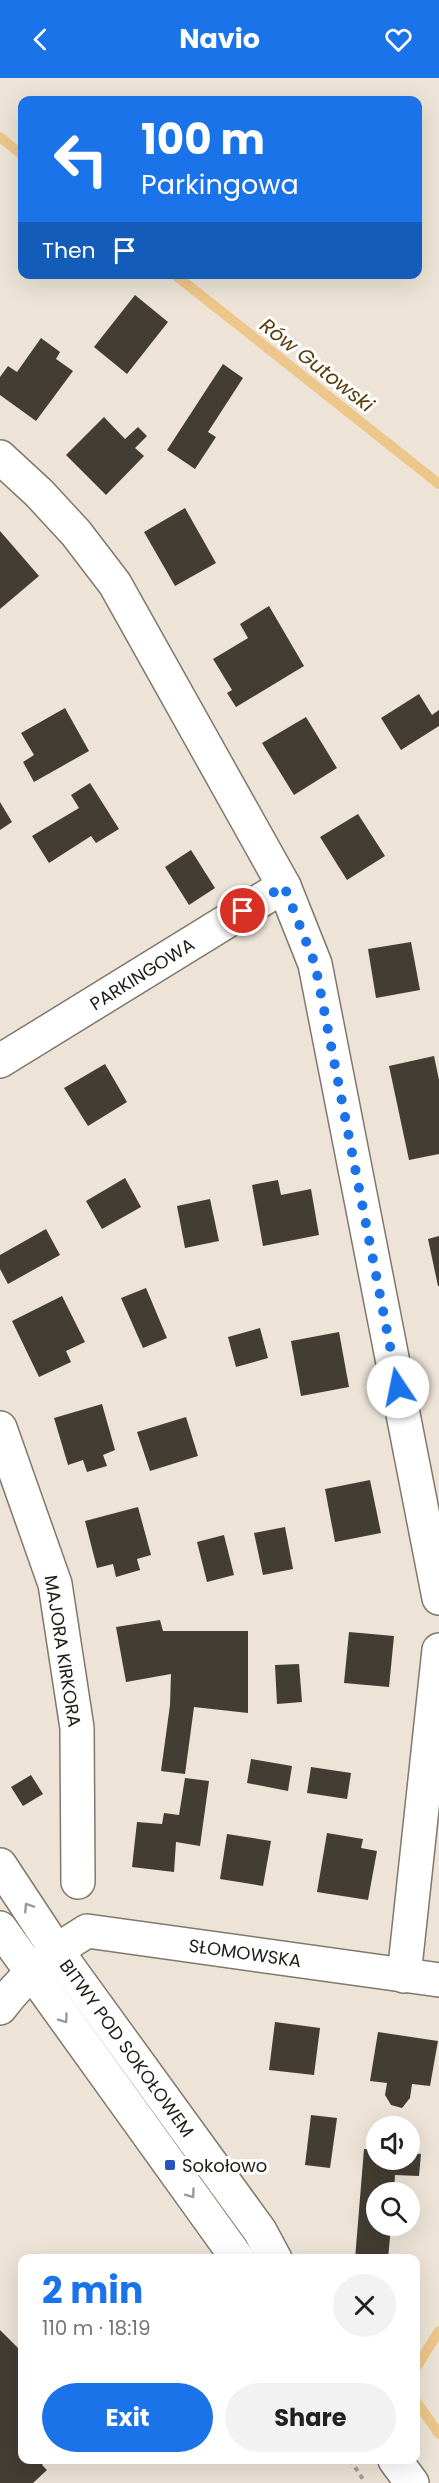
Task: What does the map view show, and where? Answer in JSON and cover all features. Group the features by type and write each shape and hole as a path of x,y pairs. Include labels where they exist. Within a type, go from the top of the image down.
{"street":[{"path":"0,457 39,493 76,533 115,584 284,886 315,964 439,1598"},
{"name":"PARKINGOWA","path":"0,1061 284,886"},
{"name":"MAJORA KIRKORA","path":"0,1428 55,1584 77,1728 78,1882"},
{"path":"404,1976 439,1650"},
{"name":"BITWY POD SOKOŁOWEM","path":"0,1865 56,1950 260,2231 272,2254"},
{"name":"BITWY POD SOKOŁOWEM","path":"0,1928 234,2254"},
{"name":"SŁOMOWSKA","path":"0,2008 30,1971 56,1950 87,1931 439,1980"},
{"path":"398,2464 411,2483"}],"path":[{"path":"353,2464 366,2483"}],"building":[{"path":"135,295 168,322 127,374 94,347"},
{"path":"41,338 60,352 56,359 73,371 36,421 0,395 0,377 8,366 17,372"},
{"path":"223,364 243,378 208,432 216,437 195,469 167,450"},
{"path":"104,417 125,439 138,427 147,436 135,448 144,456 106,495 66,455"},
{"path":"185,508 216,563 175,586 144,532"},
{"path":"0,531 39,576 0,609"},
{"path":"269,606 304,666 236,707 227,693 232,690 213,659 248,638 240,624"},
{"path":"419,694 432,715 439,710 439,726 401,750 381,718"},
{"path":"65,708 89,751 34,782 23,762 34,755 21,733"},
{"path":"306,717 337,768 294,795 262,743"},
{"path":"90,783 119,829 96,843 91,836 49,863 32,836 79,808 71,795"},
{"path":"0,802 12,822 0,830"},
{"path":"358,814 385,856 347,880 320,837"},
{"path":"191,850 215,888 189,905 165,867"},
{"path":"411,942 420,990 376,998 368,949"},
{"path":"434,1056 439,1080 439,1154 409,1160 389,1066"},
{"path":"105,1064 127,1102 88,1126 64,1088"},
{"path":"125,1178 141,1207 102,1229 86,1201"},
{"path":"278,1180 281,1195 311,1189 319,1235 263,1246 252,1185"},
{"path":"210,1199 219,1241 185,1248 177,1206"},
{"path":"46,1229 60,1255 8,1284 0,1269 0,1255"},
{"path":"439,1236 439,1286 438,1286 428,1239"},
{"path":"146,1288 167,1338 143,1348 121,1298"},
{"path":"62,1296 85,1342 66,1351 71,1362 39,1377 12,1321"},
{"path":"260,1328 268,1358 236,1367 228,1337"},
{"path":"339,1332 349,1387 301,1396 291,1341"},
{"path":"102,1404 115,1450 103,1455 107,1466 87,1472 83,1460 68,1465 54,1418"},
{"path":"186,1417 198,1456 150,1471 137,1432"},
{"path":"370,1480 381,1533 335,1542 325,1489"},
{"path":"138,1507 151,1555 137,1559 140,1570 116,1577 113,1564 97,1568 85,1521"},
{"path":"285,1527 293,1569 263,1575 254,1533"},
{"path":"224,1535 234,1575 207,1582 197,1542"},
{"path":"160,1620 163,1631 248,1631 248,1713 194,1707 185,1774 161,1771 170,1705 171,1674 126,1682 116,1627"},
{"path":"349,1632 394,1636 389,1687 344,1683"},
{"path":"299,1664 302,1702 277,1704 275,1665"},
{"path":"251,1759 292,1766 288,1791 247,1783"},
{"path":"311,1767 351,1773 347,1799 307,1793"},
{"path":"31,1775 43,1794 23,1806 11,1787"},
{"path":"185,1778 209,1781 200,1846 176,1842 174,1872 132,1867 137,1822 162,1824 164,1813 179,1815"},
{"path":"327,1833 363,1839 361,1848 377,1851 368,1900 317,1892"},
{"path":"227,1834 271,1841 263,1886 220,1879"},
{"path":"275,2022 320,2028 314,2075 269,2070"},
{"path":"378,2032 438,2041 430,2086 412,2084 410,2098 402,2108 391,2105 385,2095 387,2083 370,2081"},
{"path":"311,2115 337,2118 330,2168 305,2165"},
{"path":"364,2149 366,2149 366,2170 420,2170 419,2176 395,2175 395,2182 366,2182 366,2236 390,2236 388,2254 355,2254"},
{"path":"0,2330 18,2348 18,2464 43,2464 47,2470 33,2483 0,2483"}],"waterway":[{"name":"Rów Gutowski","path":"0,137 18,152"},
{"name":"Rów Gutowski","path":"180,279 439,484"},
{"name":"Rów Gutowski","path":"420,2362 439,2331"},
{"name":"Rów Gutowski","path":"420,2407 439,2434"}],"place":[{"name":"Sokołowo","path":"170,2165"}],"route":[{"path":"243,911 284,886 315,964 398,1387"}]}
